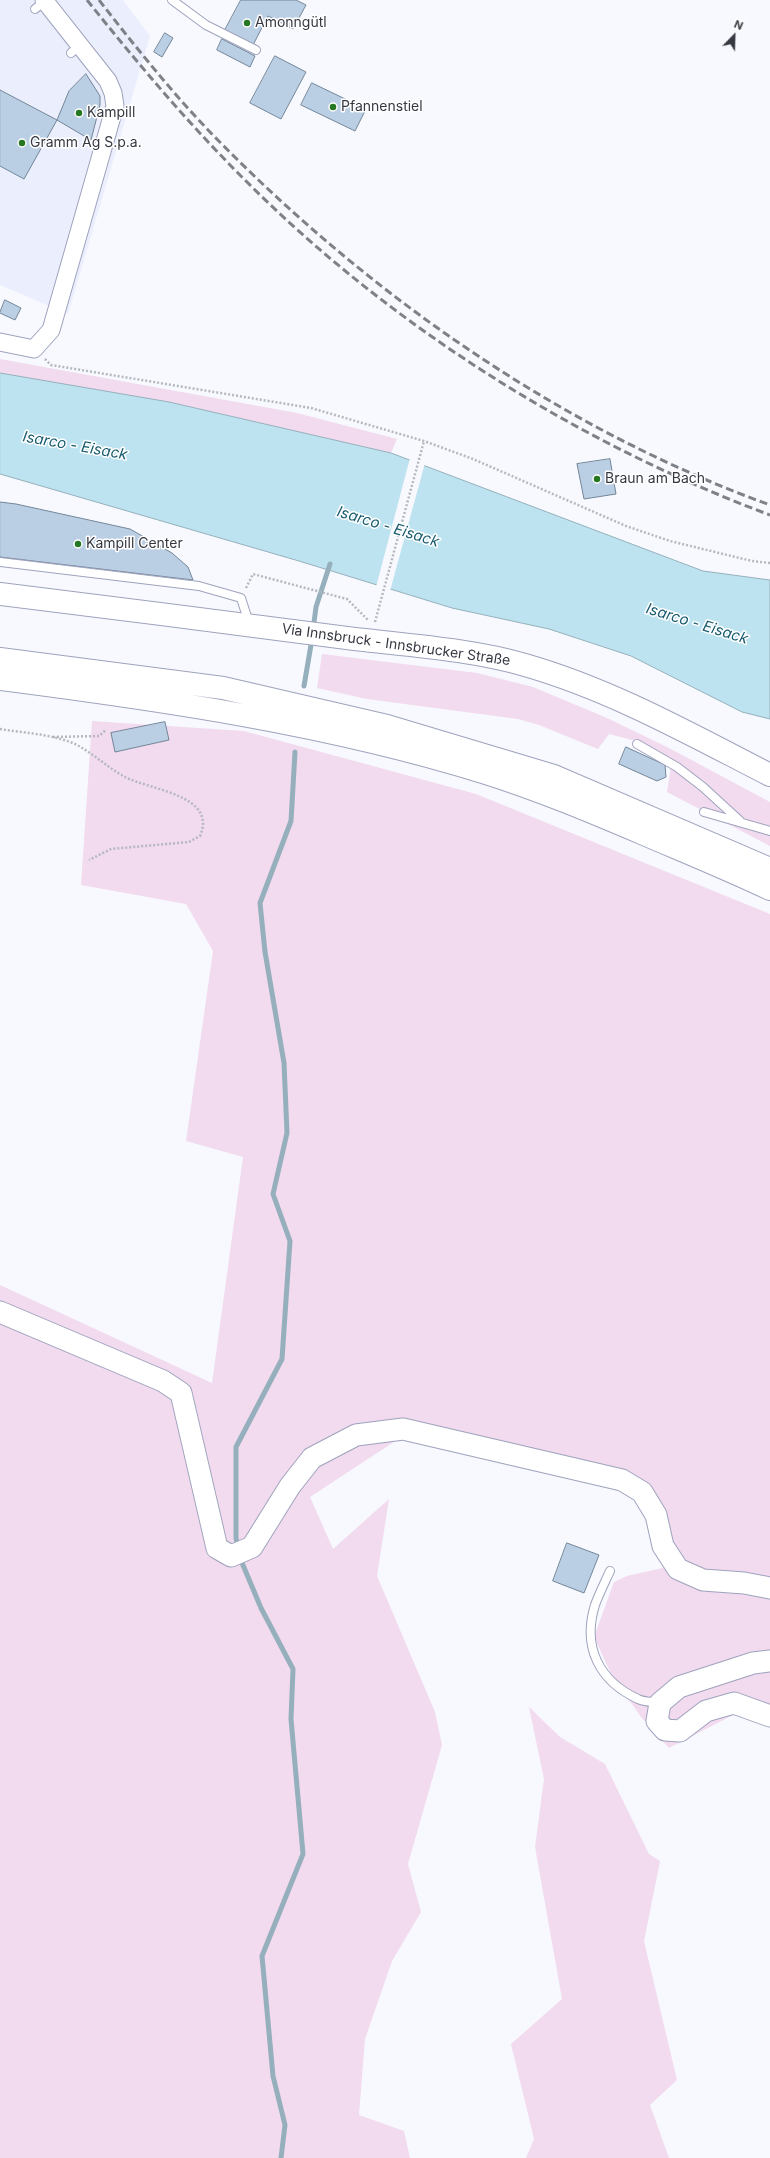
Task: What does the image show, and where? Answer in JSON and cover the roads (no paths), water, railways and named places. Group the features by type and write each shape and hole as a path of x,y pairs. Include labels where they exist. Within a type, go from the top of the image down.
{"main road":[{"name":"Via Innsbruck - Innsbrucker Straße","path":"0,594 327,635 469,654 524,664 583,684 639,708 770,775"},
{"path":"0,659 223,688 387,726 554,776 770,869"},
{"path":"0,679 221,710 353,737 420,754 486,773 552,795 770,889"}],"street":[{"path":"0,342 34,348 51,330 115,106 113,93 108,81 75,49 41,3"},
{"path":"0,1312 163,1381 181,1393 217,1548 231,1556 252,1547 290,1486 312,1458 356,1435 403,1429 622,1480 642,1492 656,1515 663,1546 678,1569 703,1580 744,1583 770,1588"},
{"path":"770,1661 753,1663 679,1687 660,1703 657,1721 665,1730 680,1731 706,1711 734,1703 770,1716"}],"lane":[{"path":"172,0 206,25 256,50"},
{"path":"0,562 199,586 241,598 250,625"},
{"path":"637,744 677,767 703,787 740,821"},
{"path":"704,812 740,821 770,831"},
{"path":"610,1571 595,1606 590,1637 596,1662 611,1681 639,1700 660,1703"}],"water":[{"name":"Isarco - Eisack","path":"0,373 169,402 391,453 703,571 770,580 770,719 742,712 631,656 549,629 452,608 299,561 0,474"}],"waterway":[{"path":"313,630 316,607 330,564"},
{"path":"304,686 312,639"},
{"path":"238,1548 236,1538 236,1447 282,1359 290,1241 273,1194 287,1133 284,1063 265,952 260,903 291,821 295,752"},
{"path":"240,1558 261,1608 293,1669 291,1719 303,1854 262,1956 273,2076 285,2125 281,2158"}],"railway":[{"path":"87,0 166,96 229,164 307,238 366,288 428,334 493,378 560,417 629,454 699,486 770,515"},
{"path":"99,0 152,67 209,131 269,190 333,247 399,300 468,350 540,395 615,437 691,473 770,505"}],"place":[{"name":"Amonngütl","path":"247,23"},
{"name":"Pfannenstiel","path":"333,107"},
{"name":"Kampill","path":"79,113"},
{"name":"Gramm Ag S.p.a.","path":"22,143"},
{"name":"Braun am Bach","path":"597,479"},
{"name":"Kampill Center","path":"78,544"}]}
